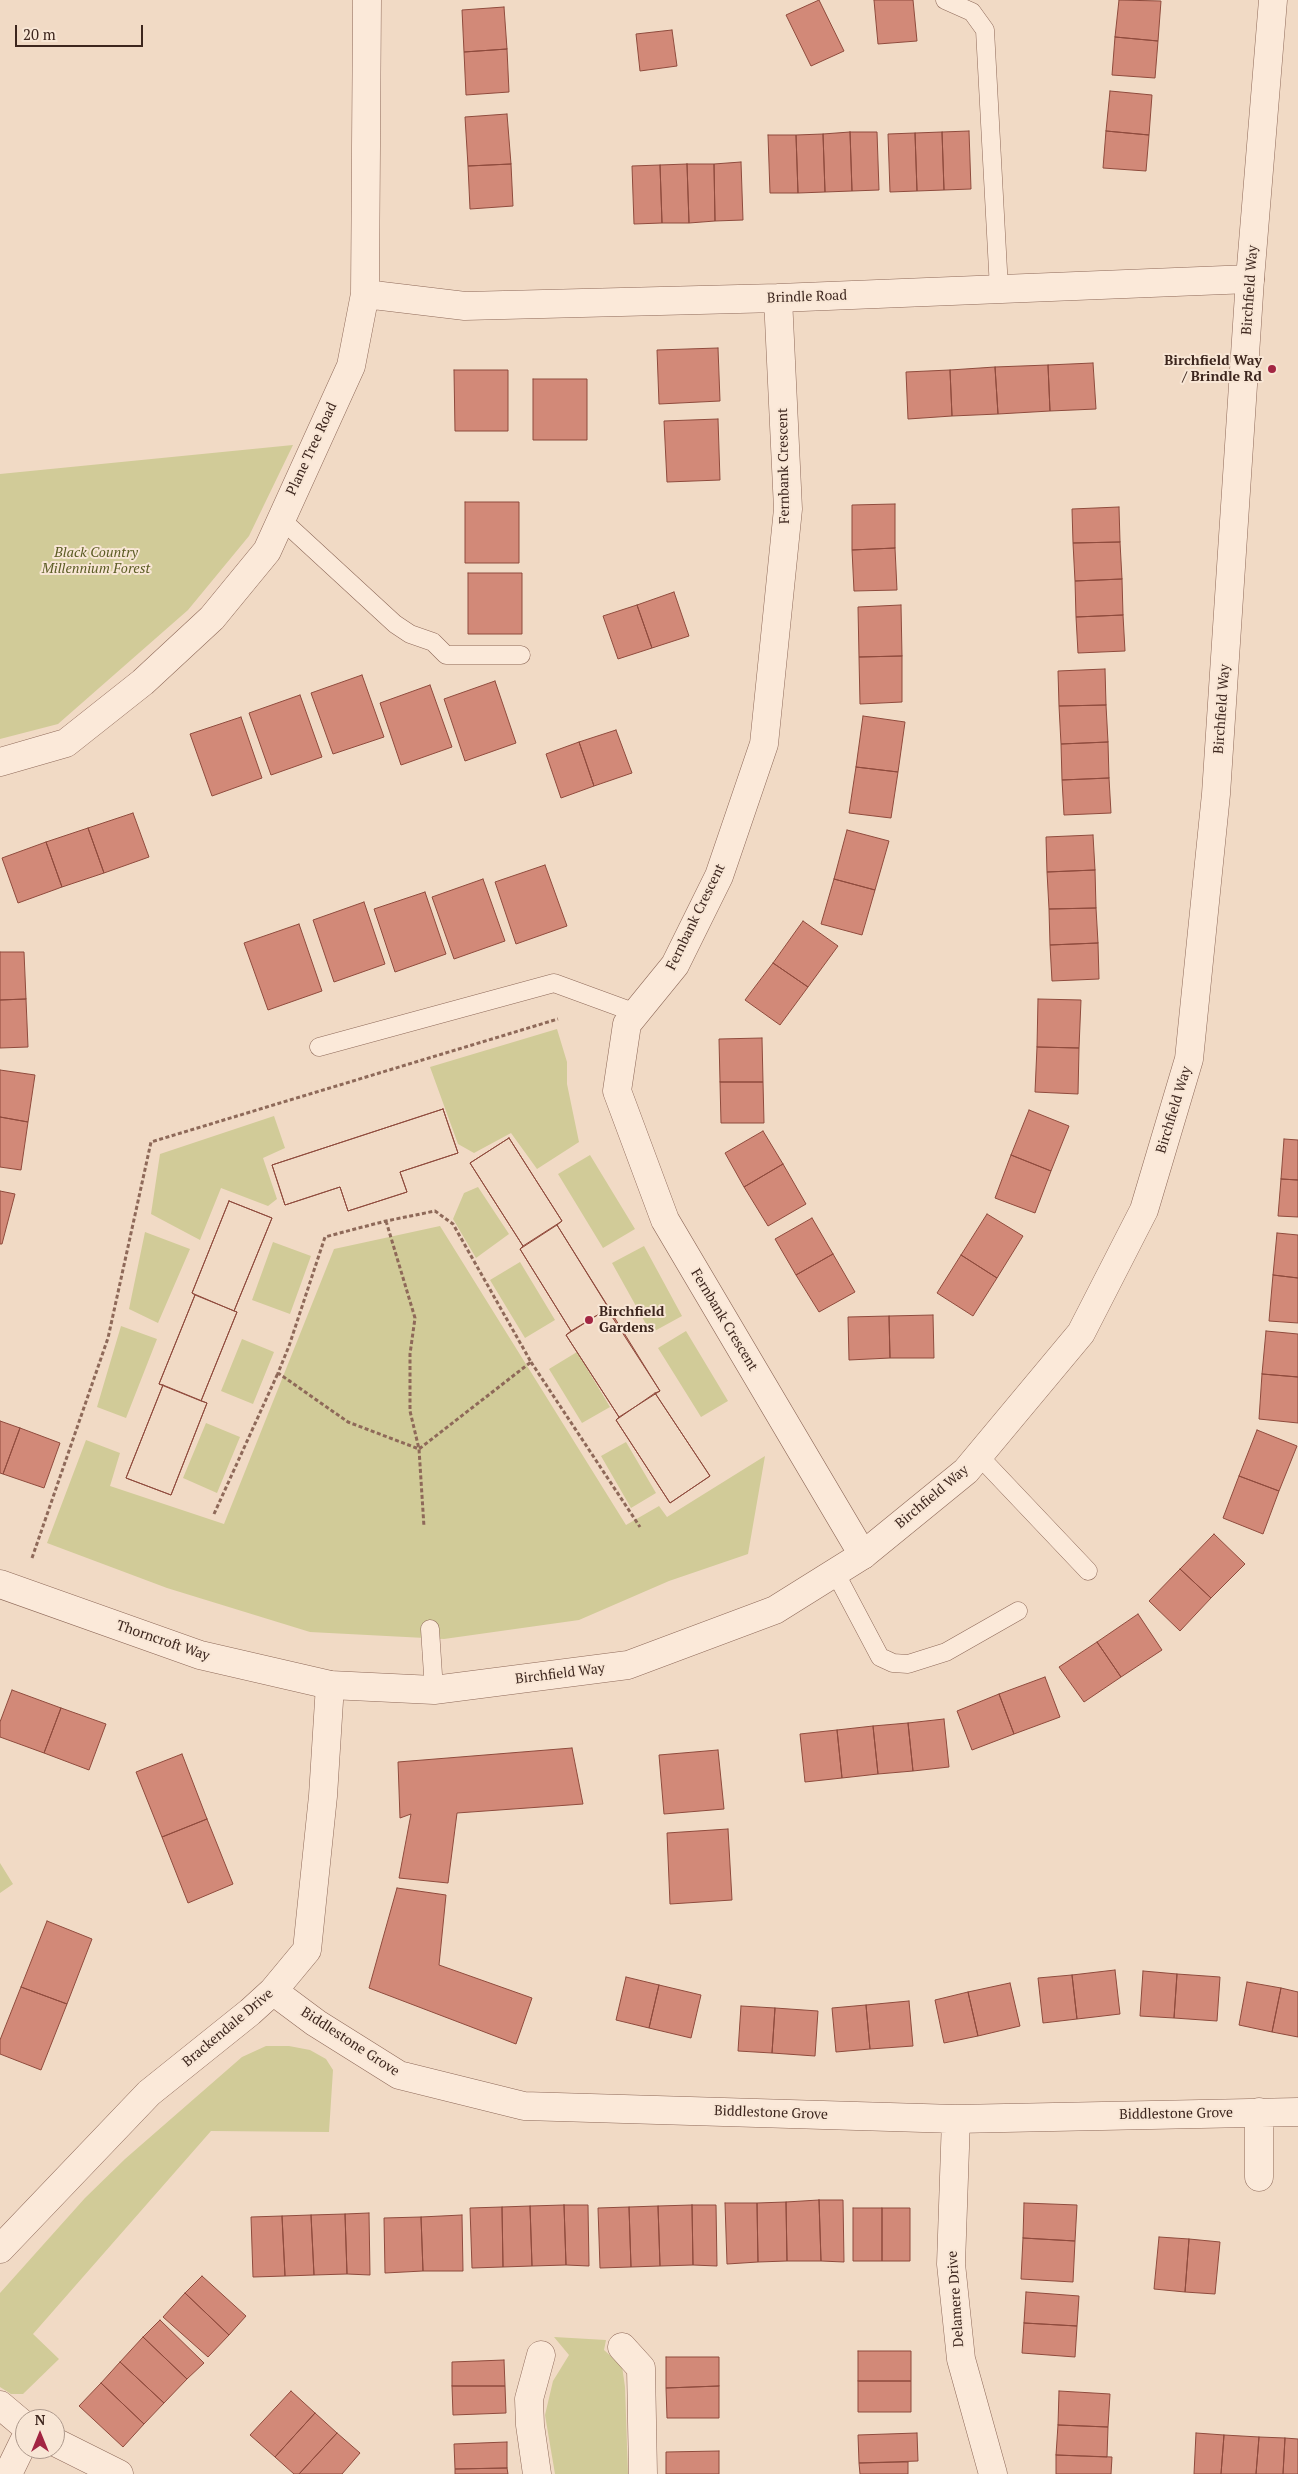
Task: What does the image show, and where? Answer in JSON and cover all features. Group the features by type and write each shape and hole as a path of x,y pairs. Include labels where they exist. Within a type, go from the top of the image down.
{"street":[{"name":"Plane Tree Road","path":"0,762 66,743 144,682 212,618 267,551 351,366 365,294 367,0"},
{"name":"Birchfield Way","path":"330,1685 434,1690 628,1665 775,1610 863,1555 966,1471 1081,1333 1144,1210 1189,1059 1216,794 1250,279 1273,0"},
{"name":"Brindle Road","path":"365,294 465,306 778,298 1250,279"},
{"name":"Fernbank Crescent","path":"778,298 788,509 764,744 719,876 675,965 627,1024 617,1091 665,1220 863,1555"},
{"name":"Thorncroft Way","path":"10,1587 200,1655 330,1685"},
{"name":"Brackendale Drive","path":"0,2250 149,2093 273,1991 307,1950 324,1796 330,1685"},
{"name":"Biddlestone Grove","path":"273,1991 316,2023 399,2076 524,2106 956,2119 1298,2112"},
{"path":"1259,2112 1259,2177"},
{"name":"Delamere Drive","path":"956,2119 951,2264 961,2359 992,2474"},
{"path":"622,2347 641,2368 643,2474"},
{"path":"537,2474 530,2426 530,2399 541,2355"},
{"path":"0,2405 15,2418"},
{"path":"65,2447 119,2474"},
{"path":"8,2474 15,2459"}],"lane":[{"path":"945,0 972,12 985,30 999,289"},
{"path":"281,519 395,624 410,634 433,642 446,655 521,655"},
{"path":"319,1047 554,983 636,1013"},
{"path":"979,1456 1088,1571"},
{"path":"835,1572 880,1657 893,1663 908,1664 946,1652 1018,1611"},
{"path":"430,1629 434,1690"}],"path":[{"path":"10,1587 108,1338 151,1142 562,1018"},
{"path":"214,1514 289,1346 325,1237 386,1221 435,1211 453,1224 531,1362 640,1527"},
{"path":"386,1221 415,1318 410,1354 410,1411 419,1449 424,1527"},
{"path":"419,1449 531,1362"},
{"path":"278,1373 348,1422 419,1449"}],"green space":[{"name":"Black Country Millennium Forest","path":"293,445 249,536 188,610 58,724 0,739 0,474"},
{"path":"557,1029 567,1062 567,1084 579,1142 537,1169 511,1133 474,1153 458,1144 430,1067"},
{"path":"274,1116 285,1148 263,1158 277,1199 268,1206 221,1188 200,1240 151,1214 160,1154"},
{"path":"590,1155 635,1229 603,1248 558,1174"},
{"path":"478,1187 509,1234 476,1258 453,1219 464,1193"},
{"path":"440,1226 626,1525 659,1506 667,1517 765,1456 748,1554 669,1581 579,1620 444,1639 310,1632 167,1588 47,1543 86,1440 120,1453 110,1486 224,1524 334,1249"},
{"path":"145,1232 190,1249 158,1323 129,1309"},
{"path":"273,1242 311,1256 290,1314 252,1300"},
{"path":"644,1246 682,1316 651,1333 612,1263"},
{"path":"520,1262 555,1320 525,1338 490,1280"},
{"path":"121,1326 157,1339 126,1418 97,1407"},
{"path":"686,1331 728,1401 701,1417 658,1348"},
{"path":"242,1339 274,1352 253,1404 221,1391"},
{"path":"577,1352 610,1407 582,1423 549,1369"},
{"path":"206,1423 240,1437 217,1493 183,1478"},
{"path":"626,1442 656,1493 631,1508 601,1456"},
{"path":"0,1863 13,1884 0,1893"},
{"path":"266,2046 289,2046 310,2050 326,2059 333,2070 329,2132 211,2131 33,2334 59,2359 23,2394 11,2394 0,2387 0,2293 85,2198 125,2159 242,2057"},
{"path":"554,2337 606,2340 604,2350 622,2366 625,2387 628,2474 555,2474 545,2415 553,2381 569,2355"}],"building":[{"path":"819,0 844,51 811,66 786,15"},
{"path":"874,0 913,0 917,41 878,44"},
{"path":"1119,0 1161,1 1158,41 1115,37"},
{"path":"504,7 507,49 464,52 462,10"},
{"path":"672,30 677,66 640,71 636,34"},
{"path":"1115,37 1158,41 1155,78 1112,75"},
{"path":"507,49 509,92 466,95 464,52"},
{"path":"1110,91 1152,95 1149,135 1106,131"},
{"path":"507,114 511,164 468,166 465,117"},
{"path":"969,131 971,189 944,190 942,132"},
{"path":"1106,131 1149,135 1146,171 1103,168"},
{"path":"850,132 852,191 825,192 823,134"},
{"path":"850,132 877,132 879,190 852,191"},
{"path":"942,132 944,190 917,191 915,133"},
{"path":"915,133 917,191 890,192 888,134"},
{"path":"823,134 825,192 798,193 796,135"},
{"path":"768,135 796,135 798,193 770,193"},
{"path":"741,162 743,220 715,221 714,164"},
{"path":"511,164 513,206 470,209 468,166"},
{"path":"687,164 689,223 662,223 660,165"},
{"path":"687,164 714,164 715,221 689,223"},
{"path":"660,165 662,223 634,224 632,166"},
{"path":"718,348 720,401 659,404 657,350"},
{"path":"1093,363 1096,409 1050,411 1048,365"},
{"path":"1048,365 1050,411 998,414 995,367"},
{"path":"995,367 998,414 952,416 950,370"},
{"path":"454,370 508,370 508,431 455,431"},
{"path":"950,370 952,416 908,419 906,372"},
{"path":"533,379 587,379 587,440 533,440"},
{"path":"718,419 720,480 667,482 664,421"},
{"path":"465,502 519,502 519,563 465,563"},
{"path":"895,504 895,548 852,550 852,505"},
{"path":"1119,507 1120,542 1073,543 1072,509"},
{"path":"1120,542 1122,579 1075,581 1073,543"},
{"path":"895,548 897,590 854,591 852,550"},
{"path":"468,573 522,573 522,634 468,634"},
{"path":"1122,579 1123,615 1076,617 1075,581"},
{"path":"674,592 689,636 652,648 637,605"},
{"path":"637,605 652,648 618,659 603,616"},
{"path":"901,605 902,656 859,657 858,607"},
{"path":"1123,615 1125,651 1078,653 1076,617"},
{"path":"902,656 902,702 860,704 859,657"},
{"path":"1105,669 1106,705 1059,706 1058,671"},
{"path":"362,675 384,737 333,754 311,693"},
{"path":"495,681 516,743 465,761 444,699"},
{"path":"430,685 452,747 401,765 380,703"},
{"path":"300,695 322,757 271,775 249,713"},
{"path":"1106,705 1108,742 1061,744 1059,706"},
{"path":"863,716 905,722 898,772 856,767"},
{"path":"241,717 262,778 212,796 190,734"},
{"path":"616,730 632,773 594,786 579,742"},
{"path":"579,742 594,786 561,798 546,754"},
{"path":"1108,742 1109,778 1062,780 1061,744"},
{"path":"856,767 898,772 891,818 849,813"},
{"path":"1109,778 1111,813 1064,815 1062,780"},
{"path":"133,813 149,857 104,873 88,828"},
{"path":"88,828 104,873 62,887 46,842"},
{"path":"847,830 889,841 875,890 834,879"},
{"path":"1093,835 1095,870 1047,872 1046,837"},
{"path":"46,842 62,887 18,903 2,858"},
{"path":"545,865 567,926 516,944 495,882"},
{"path":"1095,870 1096,908 1049,909 1047,872"},
{"path":"483,879 505,941 454,959 432,897"},
{"path":"834,879 875,890 862,935 821,924"},
{"path":"425,892 446,954 395,972 374,909"},
{"path":"364,902 385,964 334,982 313,920"},
{"path":"1096,908 1098,943 1050,945 1049,909"},
{"path":"803,921 838,946 808,987 773,963"},
{"path":"299,924 322,991 268,1010 244,943"},
{"path":"1098,943 1099,979 1052,981 1050,945"},
{"path":"0,952 24,952 26,999 0,1000"},
{"path":"773,963 808,987 780,1025 745,1000"},
{"path":"26,999 28,1047 0,1048 0,1000"},
{"path":"1038,999 1081,1000 1079,1048 1037,1047"},
{"path":"762,1038 763,1082 720,1082 719,1039"},
{"path":"1037,1047 1079,1048 1078,1094 1035,1092"},
{"path":"0,1070 35,1075 28,1122 0,1117"},
{"path":"720,1082 763,1082 764,1123 721,1123"},
{"path":"443,1109 458,1153 400,1172 407,1192 348,1211 340,1187 285,1205 272,1165"},
{"path":"443,1109 458,1153 400,1172 407,1192 348,1211 340,1187 285,1205 272,1165"},
{"path":"1029,1110 1069,1126 1051,1171 1011,1155"},
{"path":"0,1117 28,1122 21,1170 0,1167"},
{"path":"763,1131 783,1164 744,1187 725,1153"},
{"name":"Birchfield Gardens","path":"509,1138 562,1221 557,1225 660,1391 655,1393 710,1476 670,1503 616,1420 619,1417 566,1335 571,1331 520,1249 523,1246 470,1163"},
{"path":"509,1138 562,1221 523,1246 470,1163"},
{"path":"1284,1139 1298,1140 1298,1180 1281,1179"},
{"path":"1011,1155 1051,1171 1035,1213 995,1198"},
{"path":"783,1164 806,1204 768,1226 744,1187"},
{"path":"1281,1179 1298,1180 1298,1217 1278,1216"},
{"path":"0,1191 15,1194 2,1244 0,1244"},
{"path":"229,1201 272,1218 234,1311 237,1312 201,1401 207,1403 171,1495 126,1478 163,1385 159,1384 195,1295 192,1293"},
{"path":"229,1201 272,1218 234,1311 192,1293"},
{"path":"987,1214 1023,1236 997,1278 961,1255"},
{"path":"812,1218 833,1254 796,1275 775,1239"},
{"path":"557,1225 609,1308 571,1331 520,1249"},
{"path":"1277,1233 1298,1235 1298,1278 1273,1275"},
{"path":"833,1254 855,1292 819,1312 796,1275"},
{"path":"961,1255 997,1278 973,1316 937,1293"},
{"path":"1273,1275 1298,1278 1298,1323 1269,1321"},
{"path":"195,1295 237,1312 201,1401 159,1384"},
{"path":"607,1309 660,1391 619,1417 566,1335"},
{"path":"933,1315 934,1358 890,1358 889,1316"},
{"path":"889,1316 890,1358 849,1360 848,1317"},
{"path":"1266,1331 1298,1334 1298,1377 1262,1374"},
{"path":"1262,1374 1298,1377 1298,1423 1259,1419"},
{"path":"163,1385 207,1403 171,1495 126,1478"},
{"path":"655,1393 710,1476 670,1503 616,1420"},
{"path":"0,1421 20,1428 3,1474 0,1473"},
{"path":"20,1428 60,1443 44,1488 3,1474"},
{"path":"1257,1430 1297,1446 1279,1491 1239,1476"},
{"path":"1239,1476 1279,1491 1263,1534 1223,1518"},
{"path":"1214,1534 1245,1564 1211,1598 1180,1569"},
{"path":"1180,1569 1211,1598 1180,1631 1149,1601"},
{"path":"1138,1614 1162,1650 1121,1677 1097,1642"},
{"path":"1097,1642 1121,1677 1084,1702 1059,1667"},
{"path":"1045,1677 1060,1717 1014,1734 999,1694"},
{"path":"12,1690 61,1708 44,1753 0,1737 0,1722"},
{"path":"999,1694 1014,1734 972,1750 957,1711"},
{"path":"61,1708 106,1724 89,1770 44,1753"},
{"path":"944,1719 949,1767 913,1771 908,1723"},
{"path":"908,1723 913,1771 878,1774 873,1726"},
{"path":"873,1726 878,1774 842,1778 837,1730"},
{"path":"837,1730 842,1778 805,1782 800,1734"},
{"path":"572,1748 583,1804 457,1813 448,1883 399,1878 411,1814 400,1818 398,1762"},
{"path":"718,1750 724,1809 664,1814 659,1755"},
{"path":"182,1754 207,1819 162,1837 136,1772"},
{"path":"207,1819 233,1884 188,1903 162,1837"},
{"path":"728,1829 732,1900 670,1904 667,1833"},
{"path":"397,1888 446,1895 439,1965 532,1998 516,2044 369,1988"},
{"path":"47,1921 92,1939 67,2004 21,1987"},
{"path":"1115,1970 1120,2014 1077,2019 1072,1975"},
{"path":"1143,1971 1177,1974 1174,2018 1140,2016"},
{"path":"1177,1974 1220,1977 1217,2021 1174,2018"},
{"path":"1072,1975 1077,2019 1043,2023 1038,1978"},
{"path":"626,1977 659,1985 649,2028 616,2020"},
{"path":"1247,1982 1281,1988 1272,2032 1239,2025"},
{"path":"1010,1983 1020,2026 978,2036 968,1992"},
{"path":"659,1985 701,1995 691,2038 649,2028"},
{"path":"21,1987 67,2004 41,2070 0,2054 0,2040"},
{"path":"1281,1988 1298,1992 1298,2037 1272,2032"},
{"path":"968,1992 978,2036 944,2043 935,2000"},
{"path":"909,2001 913,2046 870,2049 866,2005"},
{"path":"866,2005 870,2049 836,2052 832,2008"},
{"path":"741,2006 775,2008 772,2053 738,2051"},
{"path":"775,2008 818,2011 815,2056 772,2053"},
{"path":"819,2200 821,2261 787,2261 786,2202"},
{"path":"819,2200 843,2200 844,2262 821,2261"},
{"path":"786,2202 787,2261 758,2262 757,2203"},
{"path":"725,2203 757,2203 758,2262 727,2264"},
{"path":"1024,2203 1077,2205 1075,2241 1023,2238"},
{"path":"564,2205 566,2265 532,2266 530,2206"},
{"path":"564,2205 588,2205 589,2266 566,2265"},
{"path":"692,2205 693,2265 660,2266 658,2206"},
{"path":"692,2205 716,2205 717,2266 693,2265"},
{"path":"530,2206 532,2266 503,2267 502,2207"},
{"path":"658,2206 660,2266 631,2267 629,2207"},
{"path":"502,2207 503,2267 472,2268 470,2208"},
{"path":"629,2207 631,2267 600,2268 598,2208"},
{"path":"853,2208 882,2208 882,2261 853,2261"},
{"path":"882,2208 910,2208 910,2261 882,2261"},
{"path":"369,2213 370,2275 347,2274 345,2214"},
{"path":"345,2214 347,2274 314,2275 311,2215"},
{"path":"311,2215 314,2275 285,2276 282,2216"},
{"path":"462,2215 463,2271 423,2271 421,2217"},
{"path":"282,2216 285,2276 253,2277 251,2217"},
{"path":"421,2217 423,2271 385,2273 384,2218"},
{"path":"1159,2237 1189,2239 1185,2292 1154,2289"},
{"path":"1023,2238 1075,2241 1073,2282 1021,2279"},
{"path":"1189,2239 1220,2242 1215,2294 1185,2292"},
{"path":"202,2276 246,2316 229,2335 185,2293"},
{"path":"1026,2292 1079,2296 1077,2326 1024,2323"},
{"path":"185,2293 229,2335 208,2357 163,2317"},
{"path":"160,2320 204,2363 187,2379 143,2337"},
{"path":"1024,2323 1077,2326 1075,2357 1022,2353"},
{"path":"143,2337 187,2379 164,2403 120,2362"},
{"path":"858,2351 911,2351 911,2381 858,2381"},
{"path":"666,2357 719,2357 719,2386 666,2388"},
{"path":"504,2360 505,2386 452,2386 452,2362"},
{"path":"120,2362 164,2403 144,2424 101,2383"},
{"path":"858,2381 911,2381 911,2412 858,2412"},
{"path":"101,2383 144,2424 123,2447 79,2406"},
{"path":"452,2386 505,2386 506,2413 453,2415"},
{"path":"719,2386 719,2418 667,2418 666,2388"},
{"path":"291,2391 315,2413 275,2457 250,2435"},
{"path":"1059,2391 1110,2394 1108,2427 1058,2425"},
{"path":"315,2413 337,2433 299,2474 294,2474 275,2457"},
{"path":"1058,2425 1108,2427 1107,2457 1056,2455"},
{"path":"337,2433 360,2453 342,2474 299,2474"},
{"path":"917,2433 918,2461 859,2463 858,2435"},
{"path":"1196,2433 1224,2435 1221,2474 1194,2474"},
{"path":"1224,2435 1259,2437 1256,2474 1221,2474"},
{"path":"1259,2437 1285,2438 1283,2474 1256,2474"},
{"path":"1285,2438 1298,2439 1298,2474 1283,2474"},
{"path":"507,2442 507,2468 455,2469 454,2444"},
{"path":"719,2451 719,2474 666,2474 666,2452"},
{"path":"1056,2455 1112,2457 1111,2474 1056,2474"},
{"path":"908,2462 908,2474 860,2474 859,2463"},
{"path":"507,2468 508,2474 455,2474 455,2469"}],"place":[{"name":"Birchfield Way / Brindle Rd","path":"1272,369"},
{"name":"Birchfield Gardens","path":"589,1320"}]}
